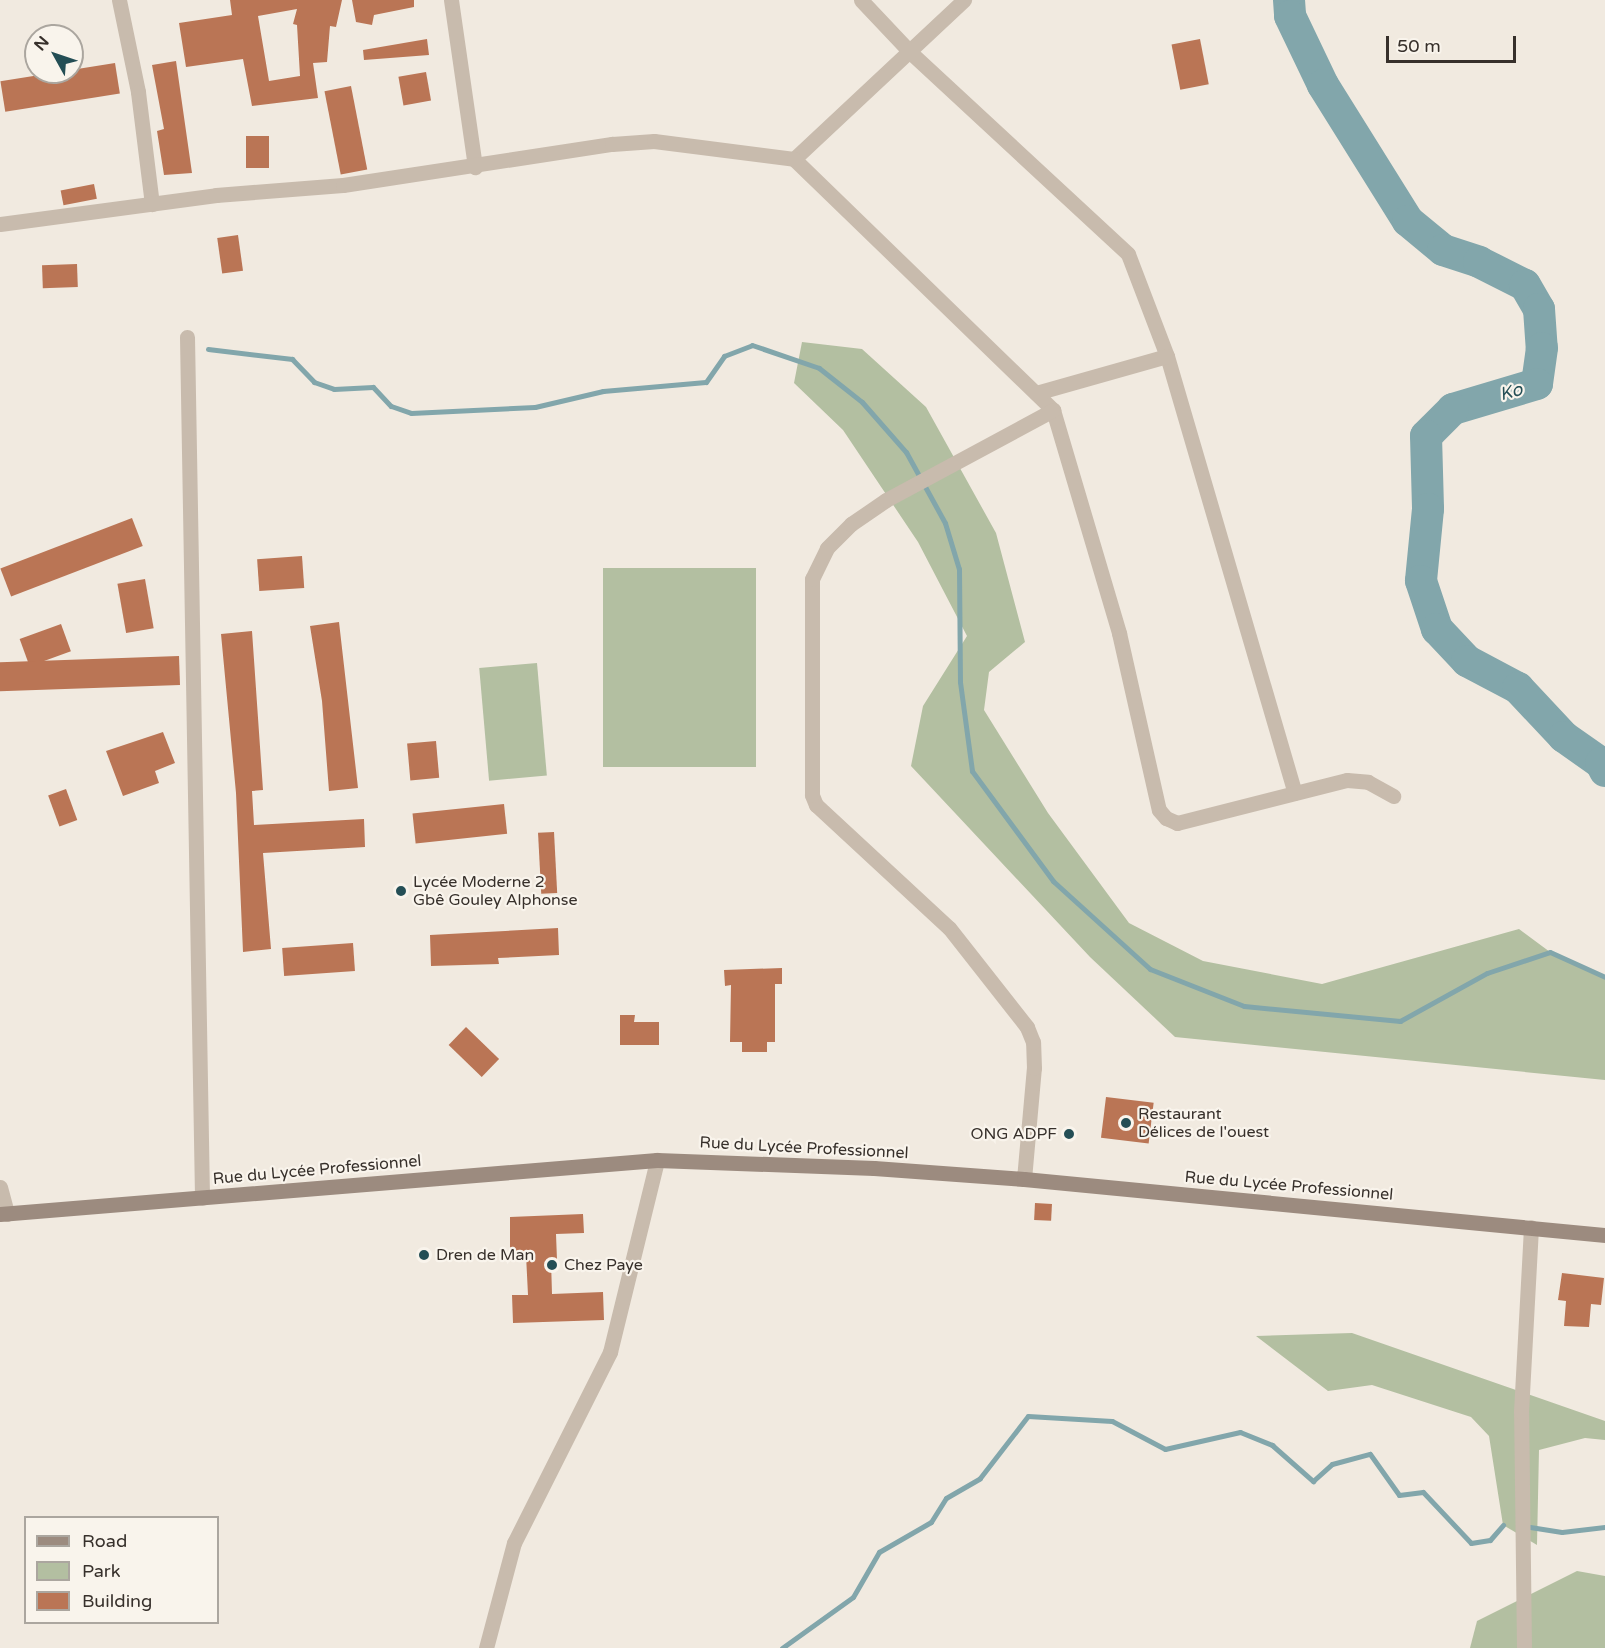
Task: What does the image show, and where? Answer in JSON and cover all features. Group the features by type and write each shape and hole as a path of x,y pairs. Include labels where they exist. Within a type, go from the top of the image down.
{"main road":[{"name":"Rue du Lycée Professionnel","path":"2,1207 202,1197 657,1160 874,1168 1024,1179 1605,1235"}],"street":[{"path":"119,0 138,92 152,204"},
{"path":"451,0 475,167"},
{"path":"861,0 910,52 1116,239 1128,254 1149,300 1167,356 1295,793"},
{"path":"795,159 964,0"},
{"path":"0,224 475,167 578,148 654,141 795,159 1053,410 1119,633 1159,810 1177,823 1359,779 1393,796"},
{"path":"187,337 202,1197"},
{"path":"1036,393 1167,356"},
{"path":"1024,1179 1034,1068 1034,1042 1027,1027 949,928 816,805 812,795 812,579 827,548 850,524 886,500 1053,410"},
{"path":"486,1648 514,1543 610,1352 657,1160"},
{"path":"0,1187 2,1207"},
{"path":"1524,1648 1521,1412 1531,1227"}],"green space":[{"path":"802,342 862,349 926,407 996,533 1025,642 989,672 984,710 1048,813 1129,923 1203,961 1322,984 1519,929 1550,952 1605,977 1605,1080 1175,1037 1090,957 911,766 923,706 967,636 918,542 843,430 794,383"},
{"path":"603,568 756,568 756,767 603,767"},
{"path":"537,663 547,776 489,781 479,668"},
{"path":"1352,1333 1605,1421 1605,1440 1585,1438 1539,1450 1537,1545 1503,1525 1489,1436 1471,1417 1372,1385 1328,1391 1256,1336"},
{"path":"1577,1571 1605,1576 1605,1648 1470,1648 1477,1621"}],"building":[{"path":"230,0 342,0 336,27 330,26 327,62 313,63 318,98 252,106 243,59 186,67 179,23 232,15","holes":["297,9 293,24 297,25 300,76 269,81 258,16"]},
{"path":"352,0 414,0 414,7 374,15 372,25 356,22"},
{"path":"427,39 429,55 364,60 363,50"},
{"path":"1200,39 1209,84 1180,90 1172,45"},
{"path":"176,61 192,173 164,175 157,131 164,129 152,65"},
{"path":"115,63 120,94 5,112 0,81 24,77 24,84 84,84 84,68"},
{"path":"426,72 431,101 403,105 398,77"},
{"path":"351,86 367,169 341,175 324,91"},
{"path":"246,136 269,136 269,168 246,168"},
{"path":"94,184 97,199 63,205 61,190"},
{"path":"238,235 243,271 222,274 217,238"},
{"path":"77,264 78,287 43,288 42,265"},
{"path":"132,518 143,546 11,597 0,569"},
{"path":"302,556 304,588 259,591 257,559"},
{"path":"145,579 154,628 126,633 117,584"},
{"path":"339,622 358,788 329,791 322,701 310,626"},
{"path":"61,624 71,651 30,666 20,639"},
{"path":"252,631 263,790 252,791 254,825 364,819 365,847 263,853 271,949 243,952 236,793 221,634"},
{"path":"179,656 180,685 0,691 0,662"},
{"path":"163,732 175,763 155,771 159,783 123,796 106,751"},
{"path":"436,741 439,778 410,780 407,744"},
{"path":"66,789 77,820 59,827 48,795"},
{"path":"504,804 507,834 416,843 413,814"},
{"path":"554,832 557,893 541,894 538,833"},
{"path":"558,928 559,955 498,958 499,964 431,966 430,935"},
{"path":"353,943 355,971 284,976 282,948"},
{"path":"782,968 782,984 775,984 775,1042 767,1042 767,1052 742,1052 742,1042 730,1042 731,985 725,986 724,970"},
{"path":"620,1015 635,1015 634,1022 659,1022 659,1045 620,1045"},
{"path":"466,1027 499,1059 482,1077 449,1045"},
{"path":"1106,1097 1154,1103 1149,1144 1101,1138"},
{"path":"1035,1203 1052,1204 1051,1221 1034,1220"},
{"path":"583,1214 584,1233 556,1234 557,1260 551,1260 552,1294 603,1292 604,1320 513,1323 512,1295 528,1295 526,1255 510,1255 510,1217"},
{"path":"1562,1273 1604,1278 1601,1305 1591,1304 1589,1327 1564,1326 1566,1301 1558,1300"}],"waterway":[{"name":"Ko","path":"1289,0 1290,16 1323,85 1408,221 1443,250 1479,262 1525,285 1539,309 1542,348 1537,384 1453,409 1426,436 1428,509 1421,581 1437,629 1467,661 1518,688 1564,737 1601,763 1605,771"},
{"path":"208,349 292,359 314,382 334,389 373,387 391,406 411,413 535,407 603,391 706,382 724,356 752,345 819,368 862,402 906,452 945,523 959,569 960,682 972,771 1053,881 1150,969 1244,1006 1400,1021 1487,973 1550,952 1605,977"},
{"path":"782,1648 853,1597 879,1552 931,1522 946,1498 980,1478 1028,1416 1112,1421 1165,1449 1240,1432 1272,1445 1313,1481 1332,1464 1370,1454 1399,1495 1423,1492 1471,1543 1490,1540 1503,1525"},
{"path":"1530,1527 1562,1532 1605,1527"}],"place":[{"name":"Lycée Moderne 2 Gbê Gouley Alphonse","path":"401,891"},
{"name":"Restaurant Délices de l'ouest","path":"1126,1123"},
{"name":"ONG ADPF","path":"1069,1134"},
{"name":"Dren de Man","path":"424,1255"},
{"name":"Chez Paye","path":"552,1265"}]}
